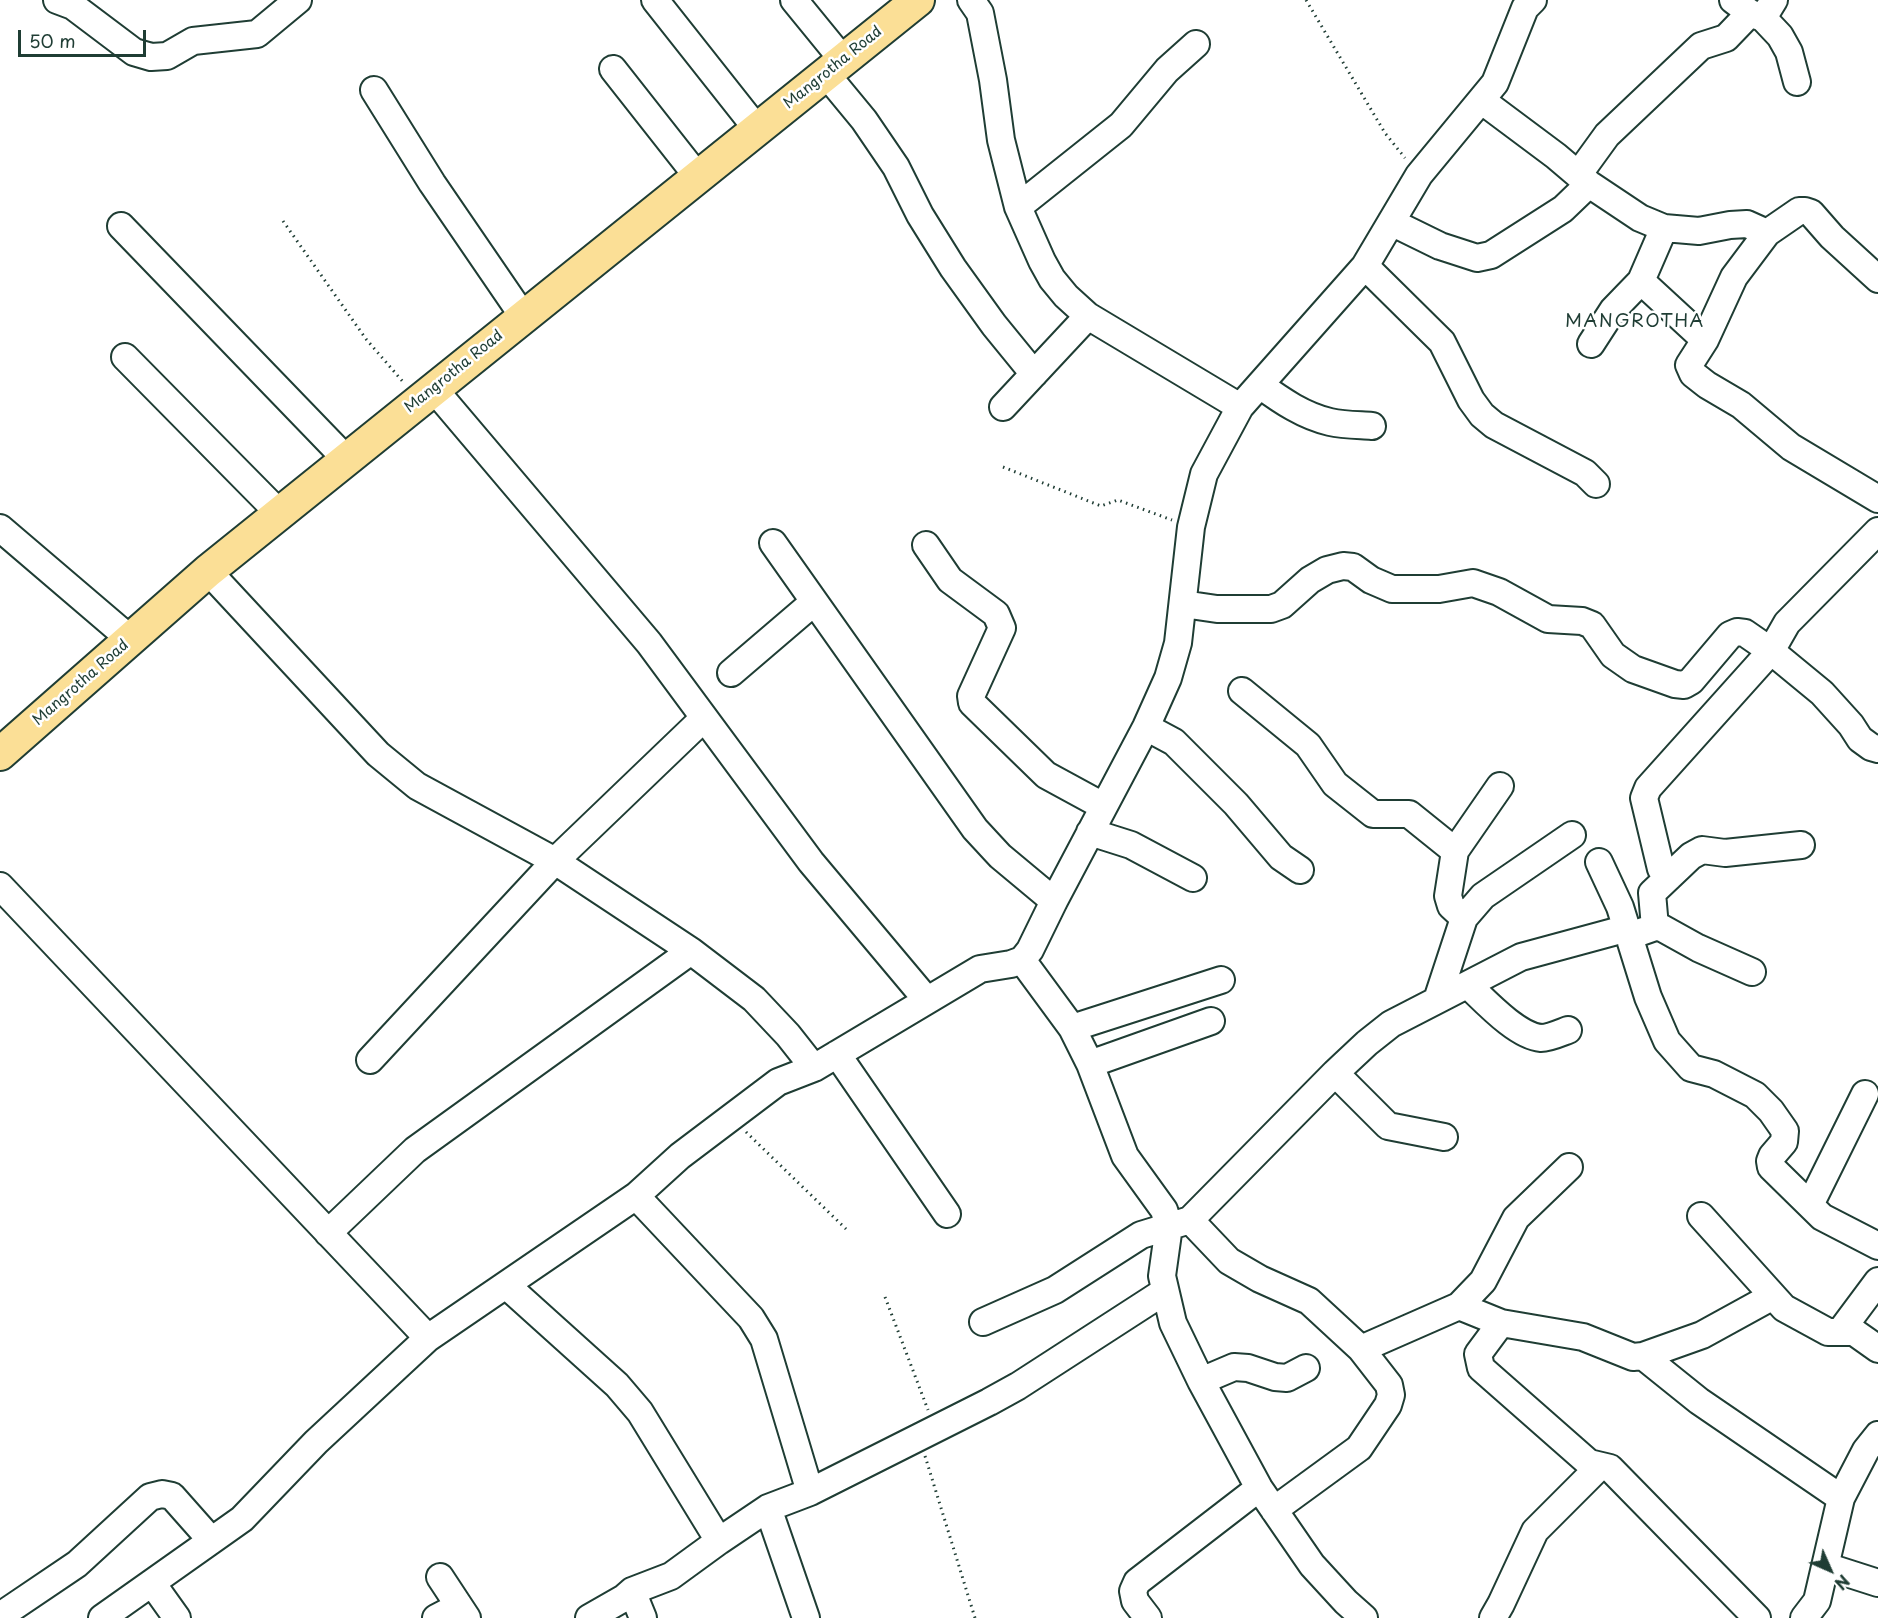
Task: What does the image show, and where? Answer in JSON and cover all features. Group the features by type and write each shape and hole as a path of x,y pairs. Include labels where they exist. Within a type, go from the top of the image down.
{"main road":[{"name":"Mangrotha Road","path":"0,754 208,571 918,0"}],"street":[{"path":"57,0 73,6 134,52 151,57 167,56 193,41 257,34 298,0"},
{"path":"655,0 757,129"},
{"path":"794,0 864,120 896,167 920,215 953,268 994,325 1034,374"},
{"path":"971,0 980,13 993,80 1001,140 1018,207 1038,254 1052,279 1066,296 1088,316 1240,407"},
{"path":"102,1618 242,1519 316,1442 428,1338 636,1196 680,1156 778,1082 813,1068 980,969 1022,960 1030,950 1146,727 1168,678 1179,643 1191,527 1204,474 1240,407 1365,266 1419,175 1495,83 1524,2"},
{"path":"1391,222 1440,246 1477,258 1491,255 1563,209 1583,179 1607,135 1701,46 1726,38 1755,8 1780,36 1789,52 1797,82"},
{"path":"1018,207 1121,125 1167,70 1196,44"},
{"path":"613,69 698,177"},
{"path":"374,90 432,183 523,316"},
{"path":"1481,100 1583,179 1640,218 1664,228 1699,231 1747,224 1767,234"},
{"path":"1878,279 1832,237 1811,213 1799,211 1767,234 1734,277 1706,340 1689,365 1693,374 1707,386 1741,405 1791,447 1878,499"},
{"path":"121,226 346,459"},
{"path":"1591,344 1613,310 1641,281 1664,228"},
{"path":"1365,266 1442,342 1471,400 1482,415 1494,425 1585,473 1596,484"},
{"path":"1641,281 1706,340"},
{"path":"1003,408 1088,316"},
{"path":"125,357 279,513"},
{"path":"1260,385 1285,403 1308,415 1330,422 1372,426"},
{"path":"426,394 649,643 811,862 926,999"},
{"path":"0,528 130,639"},
{"path":"1669,877 1661,869 1644,798 1648,788 1771,651 1787,623 1878,531"},
{"path":"773,543 975,829 1000,856 1054,901"},
{"path":"926,544 950,580 996,614 1000,620 1002,628 970,696 972,703 1046,775 1103,807"},
{"path":"1183,604 1217,609 1271,609 1282,605 1311,580 1327,570 1343,566 1353,567 1371,580 1392,589 1439,589 1473,583 1499,592 1548,619 1581,621 1592,625 1613,655 1634,669 1684,685 1691,681 1730,635 1737,632 1745,633 1822,693 1851,725 1860,739 1878,749"},
{"path":"208,571 378,754 417,786 555,861 691,951 754,999 788,1035 813,1068"},
{"path":"731,673 814,602"},
{"path":"1242,691 1308,746 1335,784 1373,814 1409,814 1455,851"},
{"path":"370,1060 555,861 705,718"},
{"path":"1146,727 1174,742 1236,804 1281,857 1300,870"},
{"path":"1464,918 1451,906 1448,896 1455,851 1500,786"},
{"path":"1090,832 1131,845 1193,878"},
{"path":"1437,1000 1464,918 1483,896 1572,835"},
{"path":"1655,927 1652,893 1691,856 1702,850 1725,854 1801,845"},
{"path":"1599,862 1620,907 1648,997 1667,1041 1691,1068 1714,1074 1755,1095 1771,1111 1785,1131 1784,1142 1770,1161 1771,1167 1822,1217 1878,1246"},
{"path":"0,886 428,1338"},
{"path":"983,1322 1054,1290 1141,1235 1180,1223 1335,1073 1391,1024 1521,957 1617,931 1635,934 1655,927 1662,928 1698,948 1752,972"},
{"path":"328,1233 415,1150 691,951"},
{"path":"1022,960 1072,1028 1090,1064 1125,1156 1164,1210 1229,1261 1260,1279 1309,1301 1360,1350 1389,1385 1391,1395 1388,1405 1359,1448 1274,1510"},
{"path":"1072,1028 1221,980"},
{"path":"1468,985 1502,1017 1530,1035 1543,1038 1568,1030"},
{"path":"1090,1064 1210,1022"},
{"path":"837,1054 947,1214"},
{"path":"1335,1073 1388,1126 1444,1137"},
{"path":"1810,1205 1865,1094"},
{"path":"1360,1350 1459,1306 1483,1281 1516,1218 1569,1167"},
{"path":"636,1196 751,1318 764,1339 810,1492"},
{"path":"1701,1216 1784,1308 1828,1332 1854,1332 1878,1349"},
{"path":"1180,1223 1162,1276 1173,1323 1201,1381 1259,1488 1312,1565 1357,1616"},
{"path":"1840,1332 1878,1281"},
{"path":"506,1285 617,1385 640,1412 719,1541"},
{"path":"589,1618 632,1592 671,1576 768,1508 810,1492 1018,1386 1166,1291"},
{"path":"1459,1306 1501,1323 1583,1337 1633,1357 1643,1356 1702,1335 1773,1296"},
{"path":"1501,1323 1478,1354 1481,1368 1589,1463 1610,1468 1758,1618"},
{"path":"1643,1356 1699,1401 1841,1498"},
{"path":"1201,1381 1234,1367 1248,1368 1275,1377 1287,1378 1306,1368"},
{"path":"1804,1618 1817,1601 1841,1498 1866,1450 1878,1435"},
{"path":"1493,1618 1502,1604 1535,1531 1600,1466"},
{"path":"1148,1618 1135,1601 1133,1591 1137,1582 1259,1488"},
{"path":"0,1616 77,1564 150,1497 162,1494 172,1496 212,1540"},
{"path":"768,1508 806,1618"},
{"path":"1825,1566 1878,1583"},
{"path":"436,1618 463,1612 440,1577"},
{"path":"152,1583 177,1618"},
{"path":"632,1592 643,1618"}],"path":[{"path":"1306,0 1385,133 1419,175"},
{"path":"283,221 366,339 426,394"},
{"path":"1004,467 1101,506 1118,500 1191,527"},
{"path":"731,1118 846,1229"},
{"path":"885,1297 927,1433 975,1618"}],"district":[{"name":"MANGROTHA","path":"1635,322"}]}
